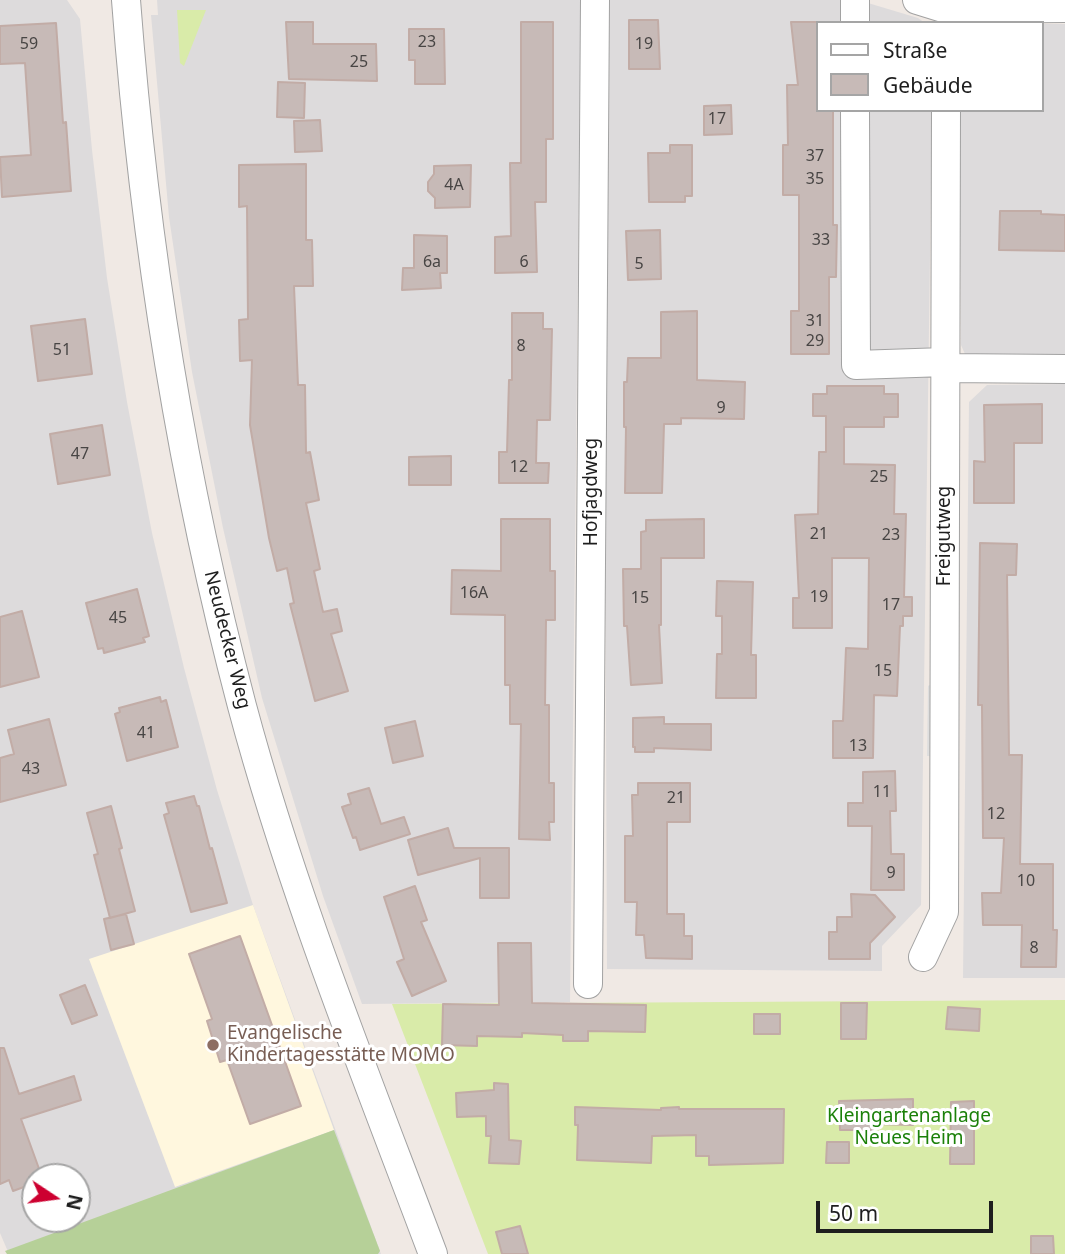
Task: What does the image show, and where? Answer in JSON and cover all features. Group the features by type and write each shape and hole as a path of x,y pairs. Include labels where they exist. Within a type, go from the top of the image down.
{"street":[{"name":"Neudecker Weg","path":"126,0 138,142 171,382 197,515 243,707 294,876 433,1254"},
{"name":"Hofjagdweg","path":"588,984 595,0"},
{"path":"855,0 855,21"},
{"path":"917,0 946,10 1065,8"},
{"path":"855,112 856,365 1065,369"},
{"name":"Freigutweg","path":"923,957 944,912 946,112"}],"shaded area":[{"path":"0,0 67,0 80,19 107,278 127,402 152,533 184,668 217,790 253,905 381,1254 9,1254 0,1233"},
{"path":"157,0 581,0 570,1002 362,1004 323,896 262,698 223,528 192,372 169,217 151,15 158,15"},
{"path":"603,0 858,0 922,21 816,21 816,112 932,112 921,905 882,946 882,971 607,969"},
{"path":"1044,24 1065,24 1065,357 977,357 965,354 961,345 959,112 1044,112"},
{"path":"1065,384 1065,978 963,978 969,402 987,385"},
{"path":"935,681 935,756 927,756 928,686"},
{"name":"Evangelische Kindertagesstätte MOMO","path":"253,905 334,1130 175,1187 89,959"}],"green space":[{"path":"177,10 206,10 184,66 180,63"},
{"name":"Kleingartenanlage Neues Heim","path":"1065,1000 1065,1254 488,1254 392,1004"},
{"path":"334,1130 380,1251 378,1254 7,1254 5,1251 54,1233 91,1233 91,1219"}],"building":[{"path":"629,20 658,20 660,69 629,69"},
{"path":"286,22 313,22 313,44 376,44 377,81 289,79"},
{"path":"521,22 553,22 553,139 546,139 546,202 535,202 537,272 495,273 495,237 511,236 510,163 521,163"},
{"path":"791,22 816,22 816,112 833,112 833,225 837,225 836,277 829,277 829,354 791,354 791,311 799,311 799,195 783,195 783,145 788,145 787,85 798,85"},
{"path":"56,23 71,191 2,197 0,157 31,155 25,63 0,64 0,26"},
{"path":"409,29 444,29 445,84 415,84 415,60 409,60"},
{"path":"278,82 305,83 304,118 277,117"},
{"path":"731,105 732,134 704,135 704,106"},
{"path":"320,120 322,151 295,152 294,121"},
{"path":"670,145 692,145 692,196 685,196 685,202 649,202 648,153 670,153"},
{"path":"306,164 306,240 312,240 313,286 294,286 298,385 305,385 306,453 310,452 319,500 306,503 320,569 314,571 323,612 337,609 342,631 331,634 348,691 315,701 290,604 294,603 287,568 277,571 269,538 250,425 252,360 240,361 239,320 248,319 247,206 239,207 239,165"},
{"path":"471,165 470,207 435,208 435,198 428,191 428,182 434,174 434,166"},
{"path":"1000,211 1041,211 1041,214 1065,215 1065,251 999,250"},
{"path":"660,230 661,279 628,280 626,231"},
{"path":"414,235 447,236 447,273 440,273 441,288 402,290 403,268 414,268"},
{"path":"697,311 697,380 745,382 744,419 681,418 681,424 664,424 662,493 625,493 624,382 627,382 628,358 661,358 661,312"},
{"path":"512,313 543,313 543,329 552,329 550,420 537,420 536,463 549,463 548,483 499,483 499,452 507,452 509,380 512,380"},
{"path":"85,319 92,374 38,381 31,326"},
{"path":"827,386 884,386 884,394 898,394 898,417 884,417 884,427 844,427 844,464 895,465 894,514 906,514 904,597 912,597 912,616 903,616 903,626 900,626 897,696 874,695 873,758 833,758 833,721 843,721 846,648 868,649 869,558 832,558 832,628 793,628 793,598 799,598 795,515 818,514 819,452 826,452 826,416 813,416 813,394 827,394"},
{"path":"1042,404 1042,443 1014,443 1014,503 974,503 974,461 985,462 984,405"},
{"path":"102,425 110,475 58,484 50,434"},
{"path":"451,456 451,485 409,485 409,457"},
{"path":"501,519 550,519 550,571 555,571 555,620 546,620 545,705 549,705 549,783 554,783 554,822 549,822 550,840 519,839 521,724 510,724 510,685 505,685 505,615 451,614 452,570 501,571"},
{"path":"704,519 704,558 661,558 659,625 662,683 631,685 627,626 624,626 623,569 641,569 641,532 646,531 646,520"},
{"path":"980,543 1017,544 1016,575 1007,575 1009,755 1022,755 1020,864 1053,864 1056,967 1021,967 1022,925 983,925 982,893 1001,893 1004,838 983,838 982,705 978,705"},
{"path":"717,581 753,582 751,655 756,655 756,698 716,698 717,654 722,654 722,616 716,616"},
{"path":"137,589 149,636 143,638 145,642 104,653 103,648 98,649 86,603"},
{"path":"22,611 39,677 0,687 0,617"},
{"path":"160,697 161,702 166,700 178,747 127,761 115,714 120,712 119,708"},
{"path":"664,717 664,724 711,724 711,750 654,748 654,752 635,752 633,718"},
{"path":"49,719 66,785 0,802 0,758 14,754 8,730"},
{"path":"415,721 423,756 393,763 385,728"},
{"path":"895,771 896,811 890,811 891,854 904,854 904,890 871,890 872,826 848,826 848,803 863,803 863,772"},
{"path":"638,783 690,783 690,822 667,822 667,914 684,914 684,936 692,936 692,959 646,958 644,935 636,935 637,902 625,902 625,836 633,836 632,795 638,795"},
{"path":"369,788 381,824 404,817 410,834 360,850 342,807 351,804 348,794"},
{"path":"194,796 227,903 191,912 164,815 169,813 166,803"},
{"path":"111,806 135,911 110,918 94,855 98,854 87,813"},
{"path":"448,828 454,848 509,848 509,898 480,898 480,858 418,875 408,840"},
{"path":"415,886 427,920 421,922 446,981 412,996 397,962 404,959 384,897"},
{"path":"851,894 875,895 895,917 870,943 870,959 829,959 829,932 837,932 837,917 852,917"},
{"path":"126,914 134,944 111,950 104,919"},
{"path":"240,936 301,1106 250,1124 227,1060 220,1062 207,1021 212,1019 189,954"},
{"path":"498,943 531,943 532,1003 646,1005 645,1032 588,1031 588,1041 563,1041 563,1035 522,1033 522,1037 477,1036 477,1046 442,1045 443,1004 499,1005"},
{"path":"85,985 97,1015 72,1024 60,995"},
{"path":"841,1003 867,1003 866,1039 841,1039"},
{"path":"948,1007 980,1009 979,1031 946,1029"},
{"path":"754,1014 780,1014 780,1034 754,1034"},
{"path":"0,1048 4,1048 19,1094 74,1076 81,1100 21,1119 37,1163 21,1163 21,1188 13,1191 9,1180 0,1184"},
{"path":"494,1083 508,1084 509,1140 521,1141 519,1164 489,1163 491,1136 486,1136 486,1116 457,1117 456,1093 494,1090"},
{"path":"913,1099 913,1125 872,1124 873,1130 840,1130 839,1101"},
{"path":"974,1101 974,1164 950,1164 951,1102"},
{"path":"575,1107 661,1110 679,1107 784,1109 783,1163 709,1165 709,1156 696,1156 696,1135 652,1136 651,1163 577,1160 578,1125 575,1125"},
{"path":"827,1142 849,1142 849,1163 826,1163"},
{"path":"520,1226 528,1254 502,1254 496,1232"},
{"path":"1031,1236 1053,1236 1054,1254 1031,1254"}],"place":[{"name":"Evangelische Kindertagesstätte MOMO","path":"213,1045"}]}
